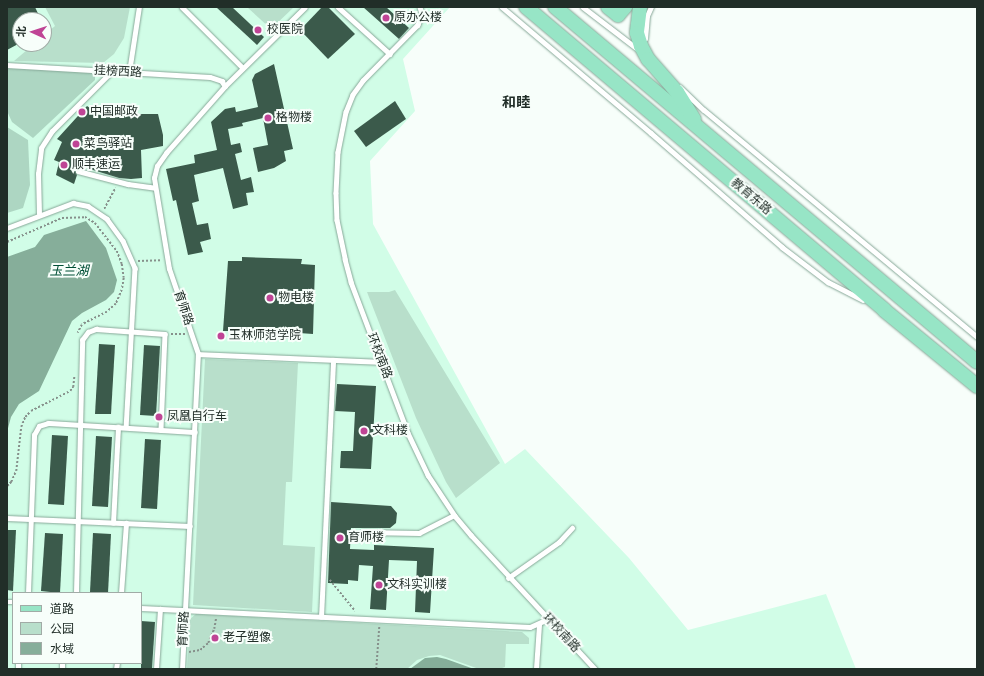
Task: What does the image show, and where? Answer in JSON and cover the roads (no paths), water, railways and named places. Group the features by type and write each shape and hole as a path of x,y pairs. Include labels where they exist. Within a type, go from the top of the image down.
{"main road":[{"name":"教育东路","path":"526,7 884,310 977,386"},
{"name":"教育东路","path":"555,7 977,362"},
{"path":"608,7 618,15 625,7"},
{"path":"640,7 638,33 641,46 646,56 677,92 705,134"}],"lane":[{"path":"130,72 139,7"},
{"path":"182,7 243,68"},
{"name":"育师路","path":"182,669 198,354 169,269 155,188 156,172 162,160 225,86 305,7"},
{"path":"338,7 390,54"},
{"name":"环校南路","path":"420,7 422,14 418,25 363,81 353,95 346,112 338,152 336,179 337,220 340,242 351,282 381,362 428,475 454,515 508,578 595,669"},
{"path":"502,7 651,133 782,247 828,282 884,310"},
{"path":"583,7 658,65 704,110 977,337"},
{"path":"651,7 647,16 645,33 646,49 658,65"},
{"name":"挂榜西路","path":"7,65 210,77 222,81 225,86"},
{"path":"39,214 38,174 42,148 52,131 112,71"},
{"path":"78,171 155,188"},
{"path":"7,228 39,214 73,203 88,206 107,219 123,241 135,268 126,427"},
{"path":"76,592 82,340 88,332 96,329 165,334 161,430"},
{"path":"198,354 381,362"},
{"path":"321,617 333,360"},
{"path":"28,592 34,435 40,426 48,423 80,424 194,432"},
{"path":"113,523 118,427"},
{"path":"363,532 419,533 454,515"},
{"path":"7,518 190,526"},
{"path":"121,592 126,524"},
{"path":"508,578 559,542 572,528"},
{"path":"142,608 530,627 539,625 548,619"},
{"path":"156,669 160,609"},
{"path":"536,669 539,625"}],"water":[{"name":"玉兰湖","path":"86,221 106,248 117,280 114,292 106,300 82,313 72,321 39,391 19,404 11,417 7,432 7,257 35,247 44,235"},
{"path":"437,657 474,669 410,669 425,658"}],"place":[{"name":"原办公楼","path":"386,18"},
{"name":"校医院","path":"258,30"},
{"name":"中国邮政","path":"82,112"},
{"name":"格物楼","path":"268,118"},
{"name":"菜鸟驿站","path":"76,144"},
{"name":"顺丰速运","path":"64,165"},
{"name":"物电楼","path":"270,298"},
{"name":"玉林师范学院","path":"221,336"},
{"name":"凤凰自行车","path":"159,417"},
{"name":"文科楼","path":"364,431"},
{"name":"育师楼","path":"340,538"},
{"name":"文科实训楼","path":"379,585"},
{"name":"老子塑像","path":"215,638"}],"district":[{"name":"和睦","path":"516,102"}]}
